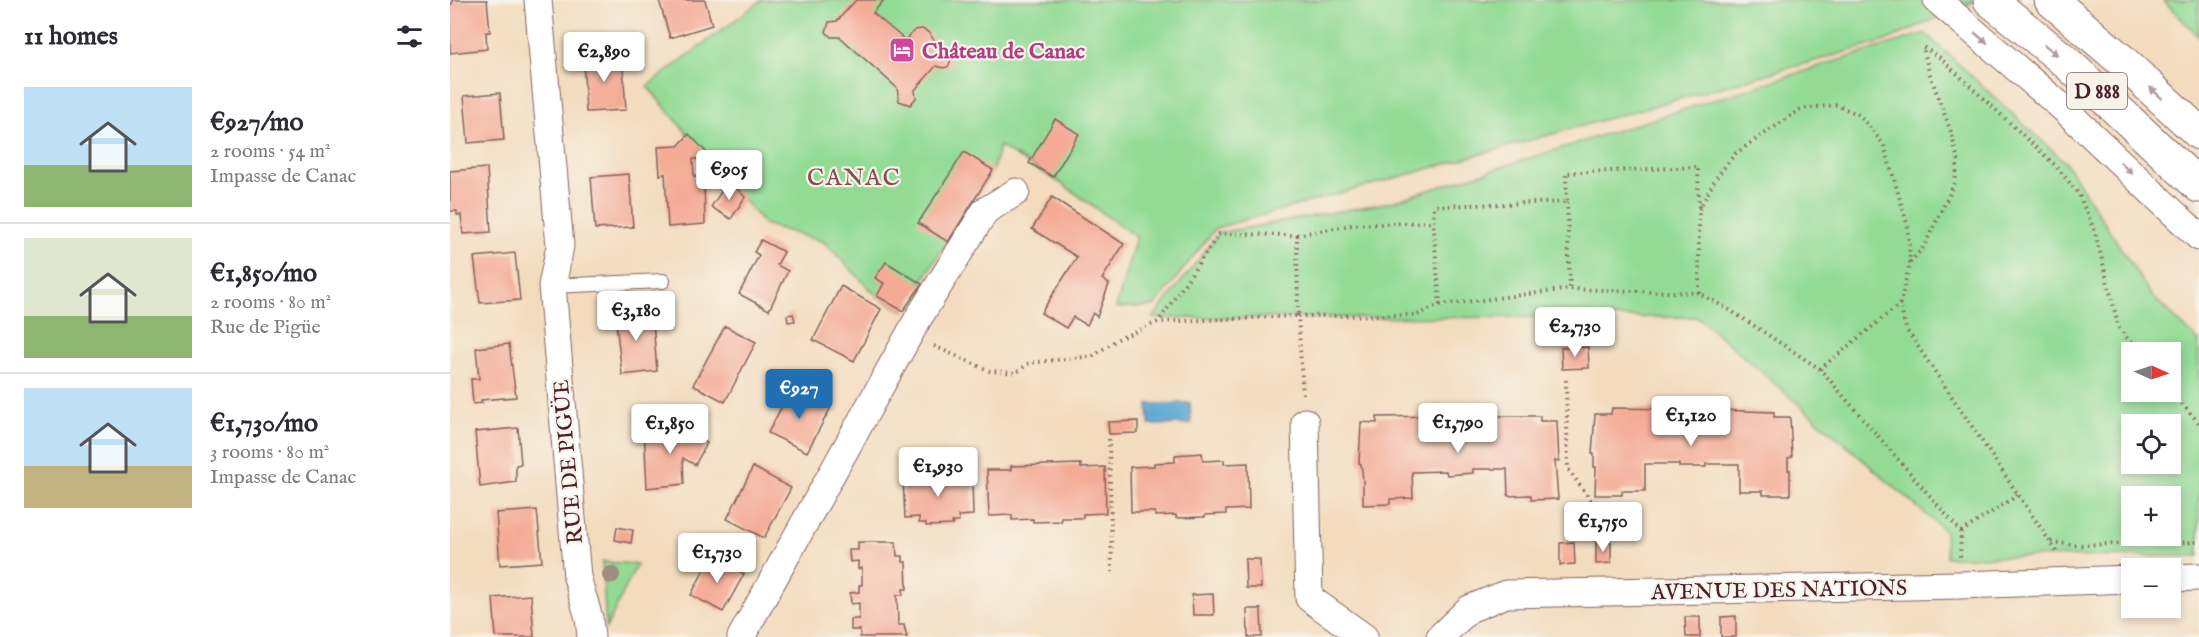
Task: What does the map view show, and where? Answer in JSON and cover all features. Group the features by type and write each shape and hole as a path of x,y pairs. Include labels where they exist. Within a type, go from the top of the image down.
{"highway":[{"name":"D 888","path":"1990,0 2065,61 2199,186"},
{"name":"D 888","path":"2051,0 2121,60 2199,133"}],"street":[{"name":"RUE DE PIGÜE","path":"538,0 560,246 552,286 577,577 589,618 591,637"},
{"path":"1937,0 2063,108 2199,237"},
{"path":"741,637 908,336 985,211 1016,192"},
{"path":"1305,422 1309,598 1364,637"},
{"path":"2181,578 2199,577"},
{"name":"AVENUE DES NATIONS","path":"1440,637 1469,609 1506,594 2121,579"}],"lane":[{"path":"552,286 663,281"}],"path":[{"path":"1910,262 1923,249 1955,183 1958,160 1923,48 1939,57 2055,165 2078,194 2095,232 2119,328 2131,342"},
{"path":"1699,209 1718,175 1736,153 1801,109 1836,105 1860,116 1884,145 1908,227 1910,262 1900,304 1906,329 2060,557 2063,582"},
{"path":"1570,290 1566,173 1698,167 1700,293"},
{"path":"1440,305 1433,222 1434,206 1567,202"},
{"path":"1158,322 1220,234 1297,235 1352,225 1433,222"},
{"path":"1297,235 1305,422"},
{"path":"908,336 990,371 1016,373 1029,363 1093,356 1118,339 1158,322 1299,316 1417,315 1440,305 1570,290 1700,293 1820,369 1962,532 1959,585"},
{"path":"1820,369 1900,304"},
{"path":"1566,380 1568,469 1590,499 1591,534"},
{"path":"2181,402 2199,423"},
{"path":"1109,439 1112,572"},
{"path":"1962,532 2019,495"},
{"path":"2050,542 2075,545 2199,542"}],"green space":[{"path":"762,0 1978,0 1885,41 1216,228 1154,306 1116,308 1136,237 1062,184 999,146 993,170 903,311 877,296 824,242 764,224 647,86"},
{"path":"2163,0 2199,0 2199,37"},
{"path":"1925,33 2066,163 2151,295 2199,341 2199,556 1946,557 1945,531 1698,317 1153,318 1219,233 1391,202"},
{"path":"602,562 637,564 606,628"}],"water":[{"path":"1190,403 1191,424 1149,425 1148,404"}],"building":[{"path":"452,0 487,0 490,32 486,32 487,49 450,53 450,4"},
{"path":"659,0 705,0 712,25 670,38"},
{"name":"Château de Canac","path":"856,0 884,0 873,13 905,40 915,30 922,29 928,32 937,44 949,47 952,53 949,66 944,68 936,66 915,90 916,98 910,105 899,101 897,88 840,37 831,37 826,32 829,22 837,21"},
{"path":"622,53 626,110 586,112 583,56"},
{"path":"500,93 504,140 468,143 464,96"},
{"path":"1055,119 1079,134 1053,177 1029,163"},
{"path":"689,134 707,153 700,159 693,159 694,177 704,177 705,224 668,227 665,174 660,175 658,147 678,146"},
{"path":"964,152 993,170 948,242 918,223"},
{"path":"487,168 491,232 463,234 461,215 457,215 457,211 450,211 450,171"},
{"path":"629,174 633,227 595,229 591,177"},
{"path":"729,180 745,197 731,219 711,207"},
{"path":"1052,197 1124,244 1102,279 1109,284 1097,317 1093,313 1087,325 1073,317 1066,328 1041,313 1077,257 1032,229"},
{"path":"761,240 784,252 777,265 788,271 769,310 739,294 759,255 754,252"},
{"path":"515,253 520,300 480,303 474,257"},
{"path":"886,262 922,284 903,311 877,296 884,283 875,278"},
{"path":"841,286 881,309 854,361 813,340"},
{"path":"652,310 657,371 622,375 615,314"},
{"path":"793,314 795,321 788,322 787,315"},
{"path":"725,326 756,342 725,402 693,385"},
{"path":"509,344 516,397 481,400 482,403 473,404 471,379 479,379 476,348"},
{"path":"1588,347 1589,368 1562,369 1561,348"},
{"path":"792,387 831,407 807,452 768,433"},
{"path":"1612,408 1671,409 1670,415 1715,416 1715,410 1774,412 1774,417 1790,417 1792,457 1788,458 1788,470 1790,470 1790,495 1763,495 1763,491 1739,491 1739,464 1679,467 1679,464 1645,464 1645,491 1622,491 1622,495 1595,495 1596,467 1594,467 1594,454 1592,454 1595,414 1611,414"},
{"path":"1437,416 1437,422 1480,422 1481,416 1540,416 1540,421 1557,421 1559,461 1555,461 1558,499 1531,500 1531,495 1508,496 1507,469 1473,469 1473,473 1447,475 1446,471 1412,472 1413,498 1390,499 1390,504 1363,505 1363,479 1359,463 1361,422 1377,423 1377,417"},
{"path":"1138,421 1138,433 1109,434 1108,422"},
{"path":"678,427 707,443 695,465 683,458 684,484 647,488 644,429"},
{"path":"518,428 521,464 516,465 516,482 480,487 475,432"},
{"path":"1202,453 1203,461 1224,460 1224,464 1248,463 1249,509 1226,510 1226,514 1205,515 1205,517 1176,518 1176,515 1155,516 1155,512 1131,512 1130,467 1175,462 1175,455"},
{"path":"1081,464 1081,468 1105,467 1106,513 1083,514 1083,518 1061,518 1062,521 1033,522 1033,519 1012,520 1012,515 989,516 987,470 1011,470 1011,466"},
{"path":"753,467 791,488 764,538 727,519"},
{"path":"963,468 964,477 972,477 973,515 958,516 959,522 952,522 953,525 926,526 926,523 919,523 919,517 905,518 903,479 910,479 910,470 921,470 921,479 928,478 929,482 946,481 945,478 953,477 952,469"},
{"path":"537,510 542,562 500,565 496,513"},
{"path":"617,527 633,530 631,543 615,540"},
{"path":"858,542 896,542 897,556 903,556 903,562 906,562 907,589 903,589 903,595 897,595 898,625 904,625 907,637 860,637 860,630 851,630 851,619 859,619 859,603 851,604 850,593 859,592 859,585 862,585 862,568 858,569 858,561 850,562 849,550 858,550"},
{"path":"1574,542 1575,564 1560,565 1560,543"},
{"path":"1596,542 1611,542 1611,563 1596,564"},
{"path":"711,557 744,574 723,612 691,595"},
{"path":"1245,559 1260,559 1261,588 1246,588"},
{"path":"1213,594 1214,615 1193,615 1192,595"},
{"path":"531,595 534,637 496,637 493,598"},
{"path":"1247,609 1261,609 1262,637 1248,637"},
{"path":"1736,616 1736,637 1721,637 1721,617"},
{"path":"1685,617 1700,617 1700,637 1686,637"}],"place":[{"name":"Château de Canac","path":"902,50"}],"district":[{"name":"CANAC","path":"854,177"}]}
